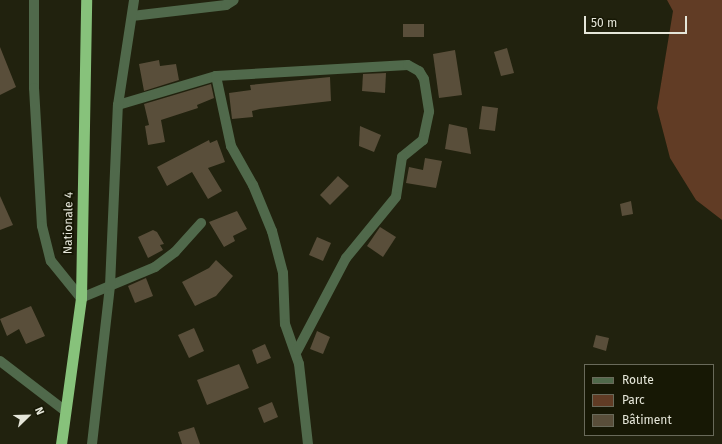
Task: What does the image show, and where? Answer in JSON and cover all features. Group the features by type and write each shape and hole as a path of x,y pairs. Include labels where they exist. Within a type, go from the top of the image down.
{"highway":[{"name":"Nationale 4","path":"61,444 64,410 81,298 86,0"}],"street":[{"path":"34,0 34,88 42,226 51,261 81,298 155,267 175,252 201,222"},
{"path":"92,444 110,286 118,105 134,0"},
{"path":"132,16 226,5 234,0"},
{"path":"118,105 216,76 408,65 419,71 424,79 429,112 423,140 402,157 396,197 346,258 297,351"},
{"path":"216,76 231,146 253,186 272,231 283,273 285,324 297,351 308,444"},
{"path":"0,361 64,410"}],"green space":[{"path":"667,0 722,0 722,220 696,200 670,158 657,108 673,11"}],"building":[{"path":"403,24 424,24 424,37 403,37"},
{"path":"0,47 16,87 0,95"},
{"path":"507,48 514,73 501,76 494,52"},
{"path":"455,50 462,95 439,98 433,54"},
{"path":"159,60 160,66 176,64 179,80 144,91 139,64"},
{"path":"386,73 385,93 362,91 363,74"},
{"path":"330,77 331,101 260,109 252,111 253,117 232,119 229,93 251,90 250,85"},
{"path":"211,84 214,98 197,105 198,108 161,120 165,142 148,145 145,126 149,125 144,104"},
{"path":"482,106 498,108 495,131 479,129"},
{"path":"449,124 467,128 471,154 445,149"},
{"path":"360,126 381,135 374,152 359,146"},
{"path":"209,140 210,143 217,140 225,162 208,168 222,191 208,199 192,172 167,186 157,167"},
{"path":"425,158 442,161 436,188 406,183 409,167 423,170"},
{"path":"338,176 349,186 330,205 320,195"},
{"path":"0,196 13,225 0,230"},
{"path":"631,201 633,214 622,216 620,204"},
{"path":"237,211 247,229 233,236 235,241 224,247 209,222"},
{"path":"380,227 396,237 383,257 367,246"},
{"path":"153,230 157,232 164,244 160,245 163,250 148,258 138,237"},
{"path":"317,237 331,243 323,261 309,255"},
{"path":"216,260 233,276 216,296 195,306 182,282 209,268"},
{"path":"146,278 153,296 135,303 128,286"},
{"path":"31,306 45,336 26,344 19,329 7,336 0,319"},
{"path":"194,328 204,351 189,358 178,335"},
{"path":"317,331 330,337 323,354 310,349"},
{"path":"596,335 609,338 606,351 593,347"},
{"path":"265,344 271,358 257,364 252,350"},
{"path":"239,364 249,388 207,405 197,380"},
{"path":"272,402 278,417 264,423 258,408"},
{"path":"194,427 200,444 182,444 178,432"}]}
